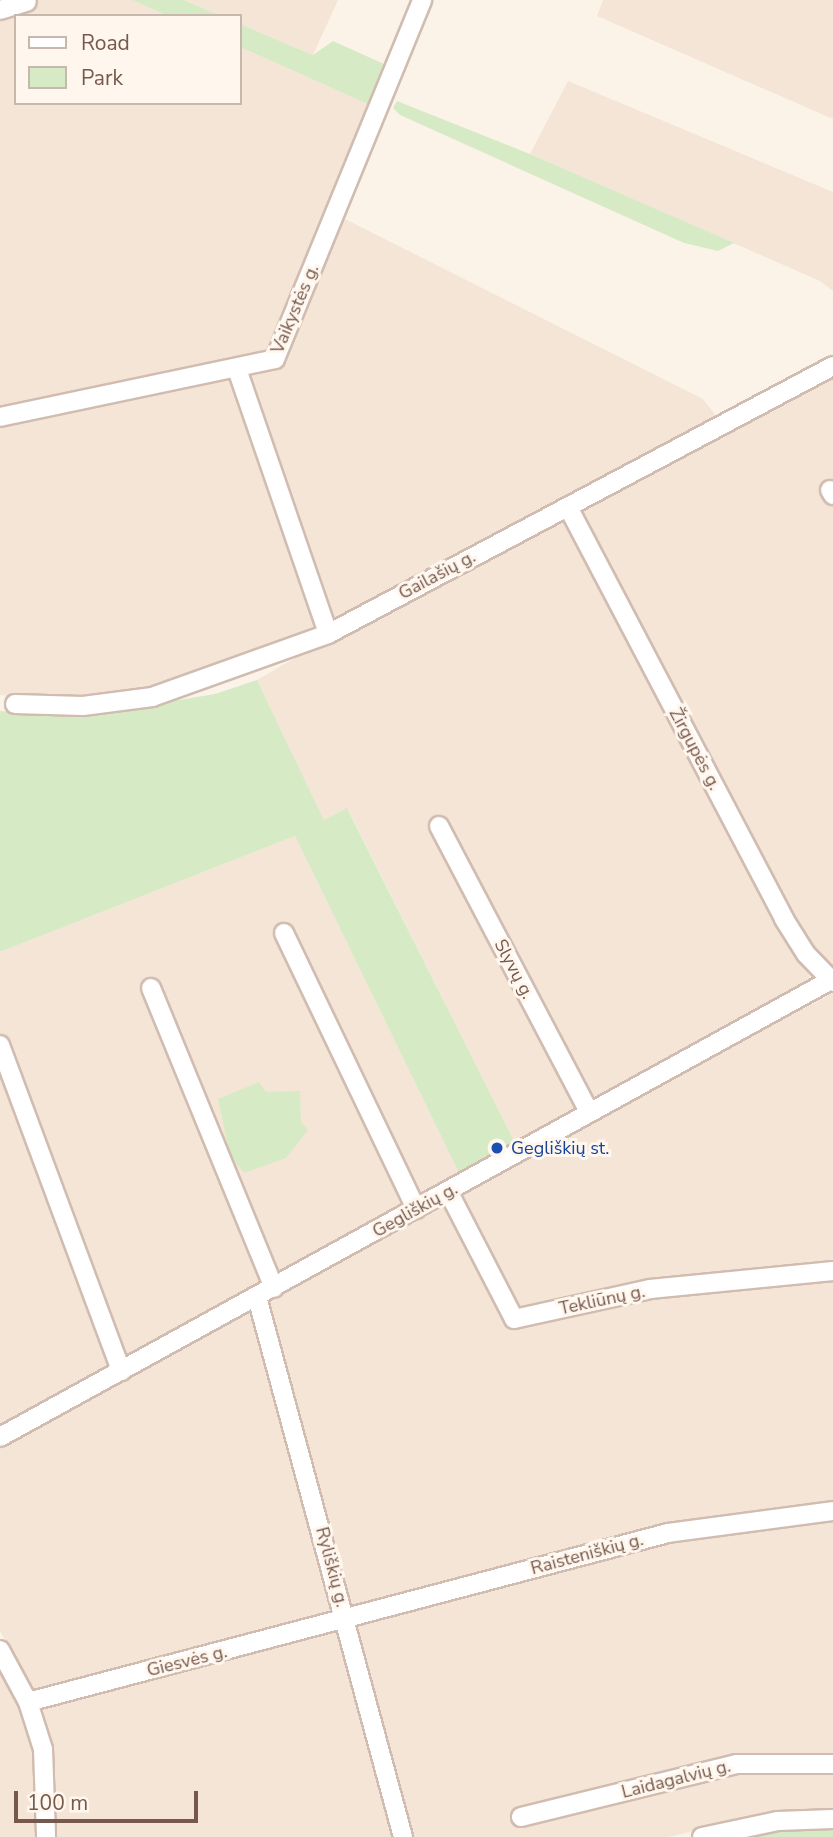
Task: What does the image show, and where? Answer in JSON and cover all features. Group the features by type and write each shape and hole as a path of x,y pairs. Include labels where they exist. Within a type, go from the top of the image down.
{"street":[{"name":"Vaikystės g.","path":"0,416 269,364 282,349 422,0"},
{"path":"0,10 27,2"},
{"name":"Gailašių g.","path":"15,704 83,706 152,697 328,634 833,366"},
{"path":"237,369 328,634"},
{"name":"Žirgupės g.","path":"568,507 784,919 831,982"},
{"name":"Slyvų g.","path":"439,826 589,1112"},
{"path":"284,933 416,1209"},
{"name":"Gegliškių g.","path":"0,1437 589,1112 831,982"},
{"path":"151,988 274,1288"},
{"path":"0,1045 121,1371"},
{"name":"Tekliūnų g.","path":"448,1191 514,1319 650,1289 833,1271"},
{"name":"Ryliškių g.","path":"257,1297 403,1837"},
{"name":"Raisteniškių g.","path":"346,1620 668,1533 833,1511"},
{"name":"Giesvės g.","path":"28,1702 346,1620"},
{"path":"0,1650 28,1702 46,1767 46,1837"},
{"name":"Laidagalvių g.","path":"521,1817 736,1764 833,1764"},
{"path":"702,1837 780,1829 833,1819"}],"shaded area":[{"path":"16,0 132,0 164,14 14,14 14,105 242,105 242,48 372,106 325,209 703,399 717,417 332,627 145,692 66,700 0,695 0,4"},
{"path":"184,0 338,0 313,55 242,25 242,14 216,14"},
{"path":"603,0 833,0 833,119 597,16"},
{"path":"568,81 833,192 833,291 820,281 530,154"},
{"path":"833,373 833,971 801,938 578,513 580,507"},
{"path":"562,517 683,749 813,982 516,1145 348,809 324,820 257,680 409,592"},
{"path":"295,836 460,1175 0,1430 0,952"},
{"path":"833,993 833,1812 768,1813 669,1837 410,1837 268,1310 270,1301 464,1189"},
{"path":"246,1310 255,1316 338,1614 39,1691 33,1688 0,1631 0,1443"},
{"path":"344,1628 397,1837 52,1837 53,1763 42,1716 46,1704"},
{"path":"0,1659 35,1747 36,1837 0,1837"}],"green space":[{"path":"132,0 184,0 216,14 164,14"},
{"path":"242,25 313,55 333,41 384,64 387,68 372,106 242,48"},
{"path":"397,101 530,154 734,243 718,251 684,243 400,115 393,108"},
{"path":"257,680 324,820 347,808 516,1145 460,1175 295,836 0,952 0,711 88,715 215,694"},
{"path":"259,1082 266,1092 300,1091 301,1122 308,1130 286,1158 244,1173 230,1155 218,1099"},
{"path":"833,1826 833,1837 730,1837 755,1831"}],"place":[{"name":"Gegliškių st.","path":"497,1148"}]}
